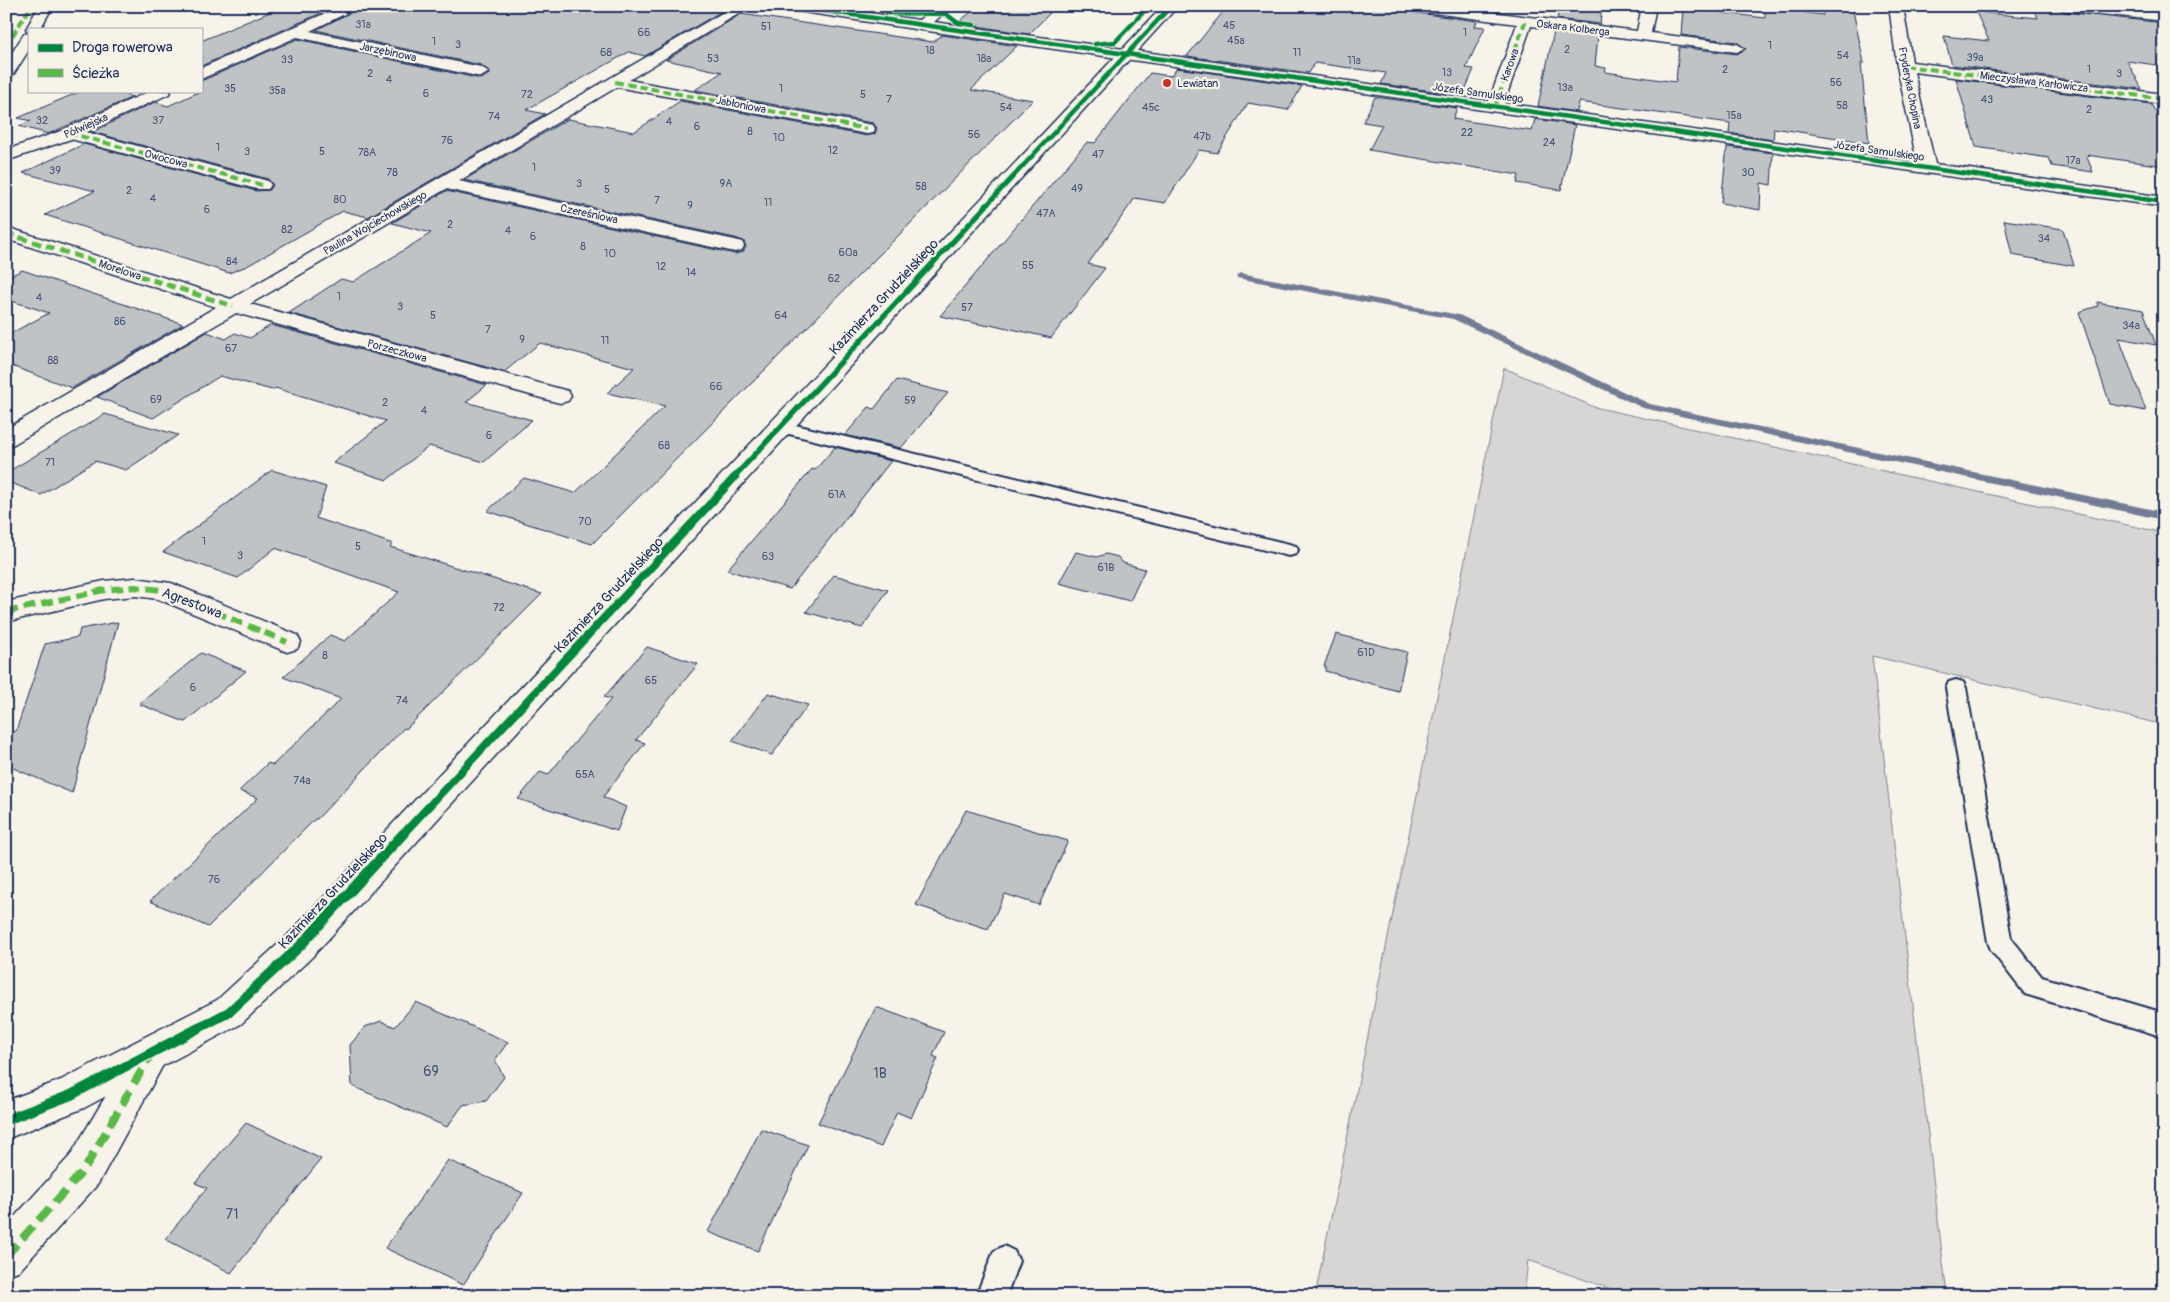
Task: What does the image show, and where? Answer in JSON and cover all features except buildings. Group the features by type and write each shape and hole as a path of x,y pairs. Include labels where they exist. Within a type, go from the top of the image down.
{"street":[{"path":"35,28 46,6"},
{"path":"202,74 354,6"},
{"name":"Paulina Wojciechowskiego","path":"6,439 744,6"},
{"name":"Józefa Samulskiego","path":"790,6 2164,202"},
{"path":"921,26 945,6"},
{"name":"Kazimierza Grudzielskiego","path":"6,1120 71,1095 229,1012 300,946 1171,6"},
{"path":"1643,36 1649,6"},
{"name":"Fryderyka Chopina","path":"1896,6 1904,66 1927,169"},
{"path":"2064,6 2164,17"},
{"name":"Oskara Kolberga","path":"1410,7 1737,48"},
{"name":"Karowa","path":"1495,107 1525,22"},
{"name":"Jarzębinowa","path":"295,32 481,72"},
{"path":"6,75 28,39"},
{"name":"Mieczysława Karłowicza","path":"1904,66 2164,99"},
{"name":"Jabłoniowa","path":"615,82 867,129"},
{"name":"Półwiejska","path":"6,156 31,149 161,92"},
{"name":"Owocowa","path":"69,133 262,184"},
{"name":"Czereśniowa","path":"444,182 735,246"},
{"name":"Morelowa","path":"6,233 233,306"},
{"name":"Porzeczkowa","path":"233,306 560,396"},
{"name":"Agrestowa","path":"6,612 104,590 135,587 162,590 286,642"},
{"path":"6,1256 84,1170 151,1054"}],"lane":[{"path":"782,427 1289,550"},
{"path":"1956,688 2000,942 2034,986 2164,1025"},
{"path":"991,1296 1004,1261"}],"shaded area":[{"path":"1504,368 1594,407 2164,533 2164,658 2157,657 2164,675 2164,725 1872,656 1947,1296 1631,1296 1528,1260 1524,1296 1315,1296"}],"waterway":[{"path":"1240,276 1456,317 1647,406 2164,516"}],"marked path":[{"path":"6,46 31,6"},
{"path":"1495,107 1525,22"},
{"path":"1905,66 2164,99"},
{"path":"615,82 867,129"},
{"path":"69,133 262,185"},
{"path":"6,233 233,306"},
{"path":"6,612 104,590 135,587 162,590 287,642"},
{"path":"6,1256 84,1170 151,1054"}],"cycle path":[{"path":"790,6 2164,202"},
{"path":"1095,44 1115,42 1149,6"},
{"path":"6,1120 71,1095 229,1012 300,946 1171,6"},
{"path":"887,13 946,14 958,23 974,25"}],"place":[{"name":"Lewiatan","path":"1167,83"}]}
